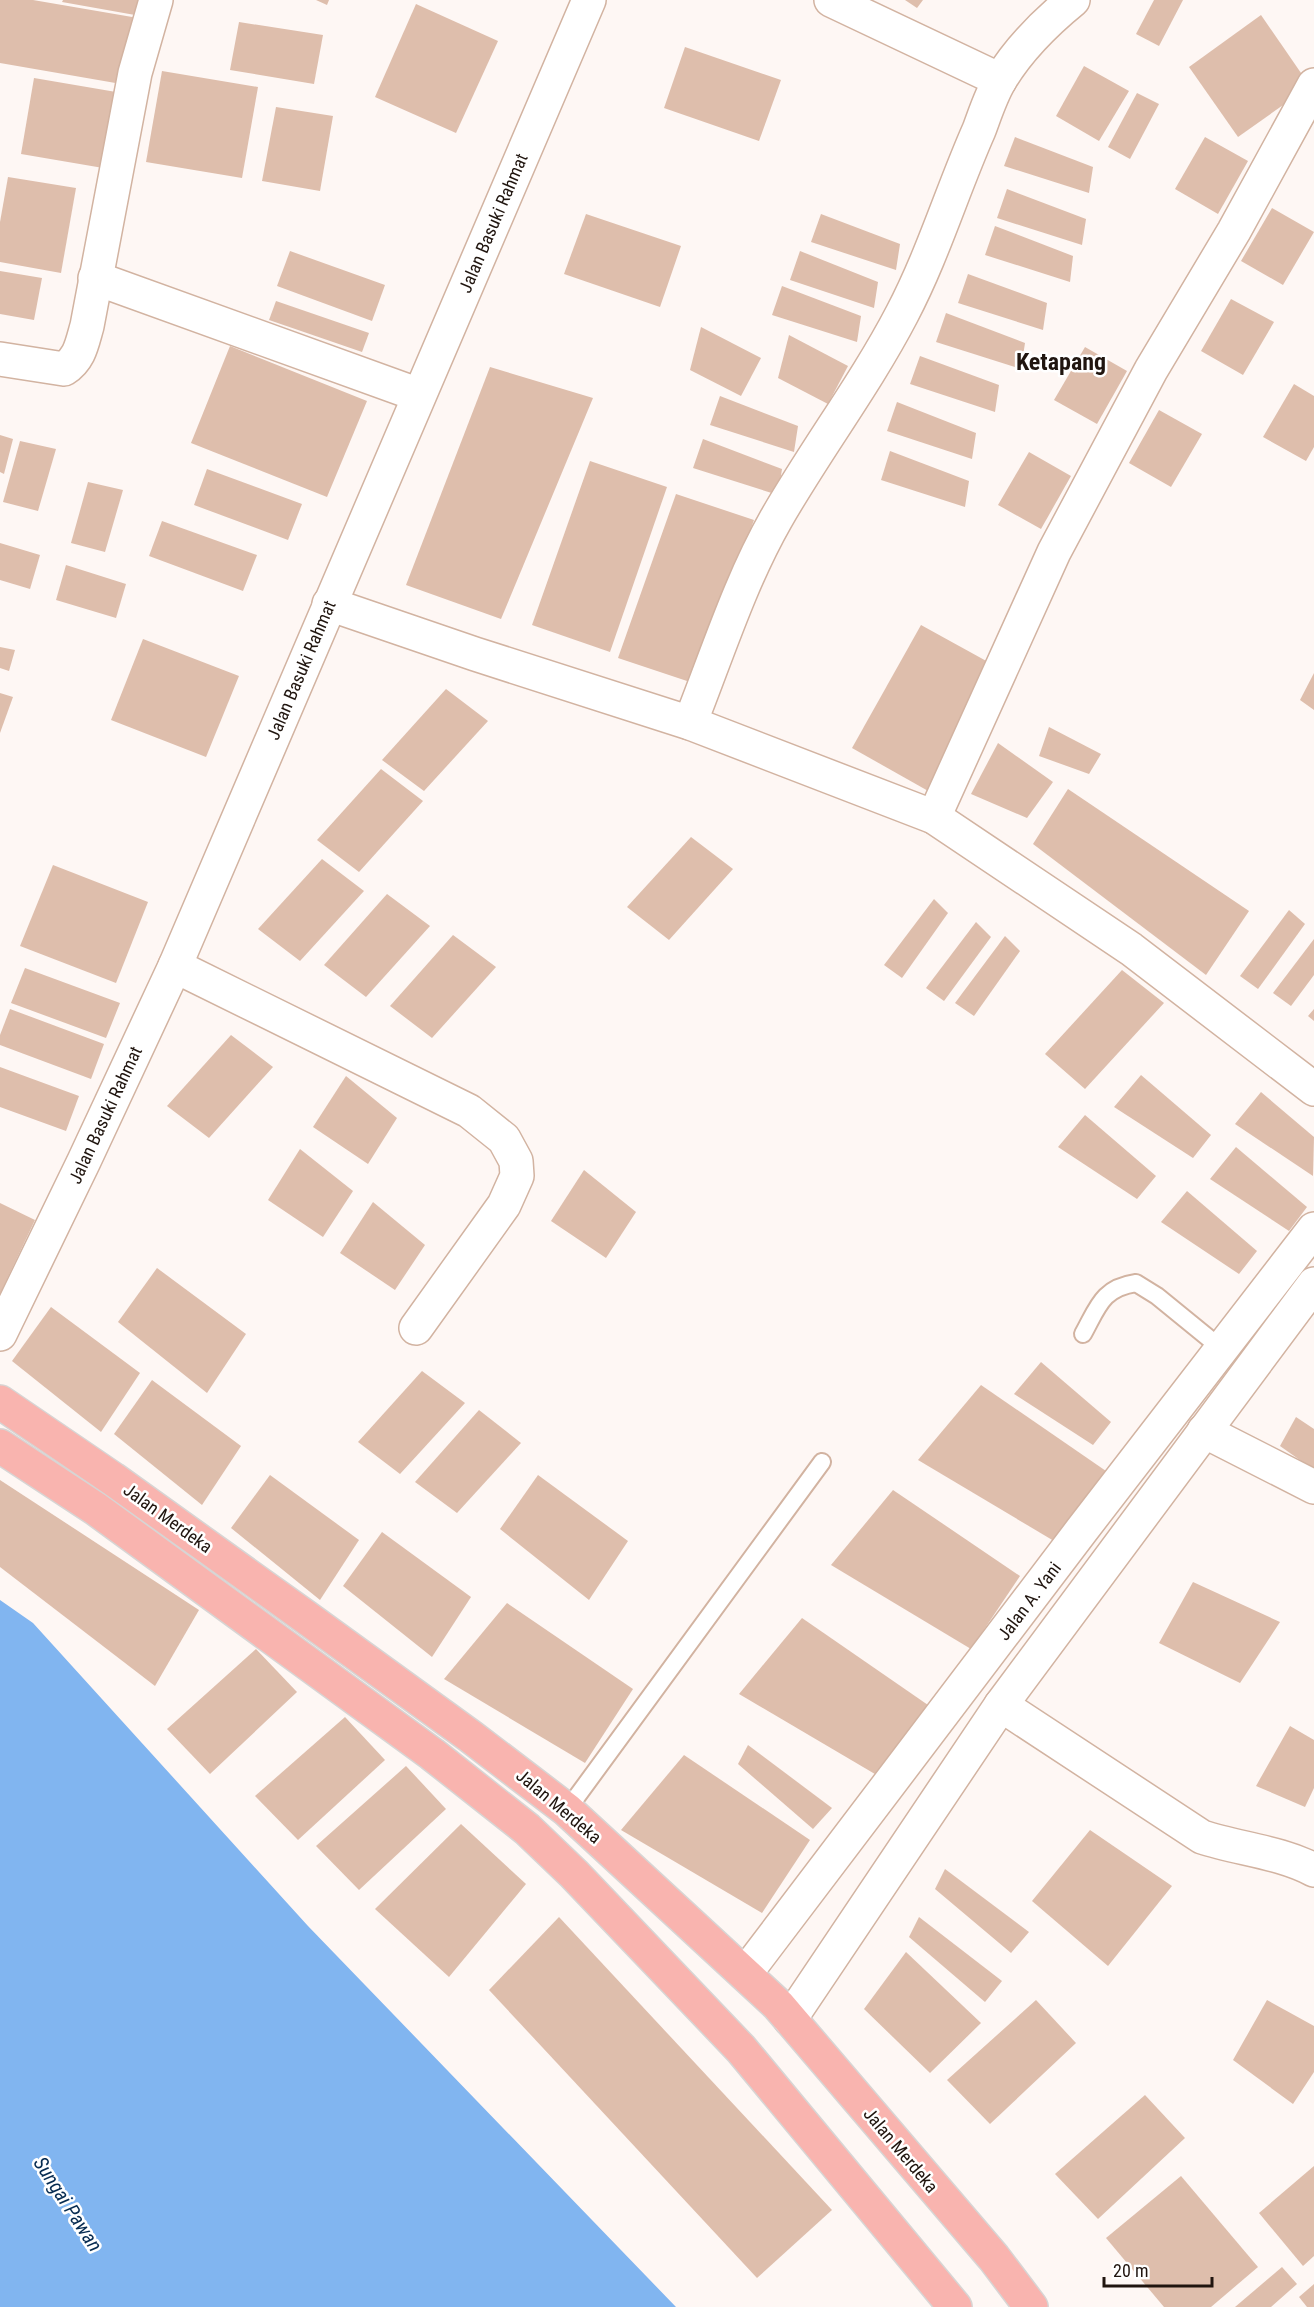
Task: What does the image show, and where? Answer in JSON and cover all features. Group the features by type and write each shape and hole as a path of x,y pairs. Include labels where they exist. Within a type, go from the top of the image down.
{"main road":[{"name":"Jalan Merdeka","path":"0,1402 113,1479 307,1618 470,1736 567,1810 745,1974 790,2019 994,2258 1031,2307"},
{"name":"Jalan Merdeka","path":"0,1446 96,1509 289,1649 527,1829 574,1874 741,2049 955,2307"},
{"path":"289,1649 307,1618"}],"street":[{"path":"0,359 64,369 70,366 80,352 135,73 156,0"},
{"name":"Jalan Basuki Rahmat","path":"0,1334 175,966 589,0"},
{"path":"831,0 1000,80"},
{"path":"690,723 755,562 775,521 904,312 1000,80 1054,15 1073,0"},
{"path":"934,817 1054,552 1151,370 1234,231 1314,85"},
{"path":"96,278 419,396"},
{"path":"329,604 690,723 934,817 1131,949 1314,1089"},
{"path":"175,966 469,1111 504,1139 510,1148 516,1161 517,1176 504,1205 416,1328"},
{"name":"Jalan A. Yani","path":"745,1974 1081,1531 1314,1229"},
{"path":"790,2019 1001,1705 1314,1284"},
{"path":"1204,1431 1314,1487"},
{"path":"1081,1531 1114,1552"},
{"path":"1001,1705 1202,1837 1278,1857 1314,1870"}],"lane":[{"path":"1083,1334 1105,1295 1120,1285 1136,1283 1157,1296 1222,1348"},
{"path":"567,1810 822,1462"}],"water":[{"name":"Sungai Pawan","path":"0,1600 33,1623 308,1926 676,2307 0,2307"}],"building":[{"path":"0,0 33,0 138,18 127,85 0,63"},
{"path":"63,0 138,0 135,15 62,2"},
{"path":"316,0 329,0 327,5"},
{"path":"905,0 923,0 917,8"},
{"path":"1154,0 1183,0 1159,46 1136,34"},
{"path":"416,4 498,41 456,133 375,97"},
{"path":"1261,15 1310,86 1238,137 1189,67"},
{"path":"239,22 323,35 314,84 230,70"},
{"path":"685,47 781,80 759,141 664,108"},
{"path":"1084,66 1129,91 1099,141 1056,116"},
{"path":"162,71 258,87 242,178 146,162"},
{"path":"34,78 122,93 109,169 21,154"},
{"path":"1137,93 1159,104 1130,159 1108,147"},
{"path":"276,107 333,116 320,191 262,181"},
{"path":"1015,137 1093,167 1089,193 1004,166"},
{"path":"1205,137 1248,161 1218,214 1175,189"},
{"path":"8,177 76,188 61,273 0,262 0,222"},
{"path":"1007,189 1086,219 1082,245 997,218"},
{"path":"1272,208 1314,232 1283,285 1241,261"},
{"path":"586,214 681,246 660,307 564,274"},
{"path":"821,214 900,244 896,270 811,242"},
{"path":"995,226 1073,256 1070,282 985,255"},
{"path":"290,251 385,285 372,321 277,286"},
{"path":"800,251 878,282 874,308 790,280"},
{"path":"0,271 42,278 34,320 0,314"},
{"path":"968,274 1047,303 1043,330 958,303"},
{"path":"782,286 861,316 857,342 772,315"},
{"path":"1231,299 1274,322 1243,375 1201,351"},
{"path":"276,301 369,333 362,352 269,320"},
{"path":"946,313 1025,343 1021,369 936,342"},
{"path":"701,327 761,358 741,396 690,370"},
{"path":"789,335 848,366 828,404 778,378"},
{"path":"230,346 367,401 327,497 191,443"},
{"path":"1085,347 1127,371 1097,424 1054,400"},
{"path":"920,356 999,385 995,412 910,384"},
{"path":"490,367 593,398 501,619 406,585"},
{"path":"1294,384 1314,396 1314,447 1306,461 1263,437"},
{"path":"720,396 798,426 794,452 710,425"},
{"path":"897,402 976,433 972,459 887,431"},
{"path":"1159,410 1202,434 1171,487 1129,463"},
{"path":"0,435 13,439 4,474 0,472"},
{"path":"703,439 782,469 778,495 693,468"},
{"path":"20,441 56,449 38,511 3,502"},
{"path":"890,451 969,481 965,507 881,480"},
{"path":"1029,452 1071,476 1041,529 998,505"},
{"path":"590,461 667,487 610,652 532,625"},
{"path":"207,469 302,504 288,540 194,505"},
{"path":"88,482 123,490 105,552 71,543"},
{"path":"676,494 754,520 696,684 618,658"},
{"path":"162,521 257,555 243,591 149,556"},
{"path":"0,543 40,555 30,589 0,580"},
{"path":"66,565 126,584 116,618 56,600"},
{"path":"921,625 999,668 930,792 852,748"},
{"path":"143,639 239,676 206,757 111,720"},
{"path":"0,647 15,650 9,671 0,668"},
{"path":"1314,673 1314,710 1300,700"},
{"path":"446,689 488,721 424,791 382,760"},
{"path":"0,693 13,697 0,733"},
{"path":"1049,727 1101,754 1089,774 1039,756"},
{"path":"998,743 1053,782 1027,818 971,794"},
{"path":"381,769 423,801 359,872 317,840"},
{"path":"1068,789 1249,911 1206,975 1033,844"},
{"path":"691,837 733,869 669,940 627,907"},
{"path":"322,859 364,891 300,961 258,929"},
{"path":"53,865 148,902 116,983 20,946"},
{"path":"387,894 430,926 366,997 324,965"},
{"path":"934,899 948,913 902,978 884,965"},
{"path":"1289,910 1305,924 1258,989 1240,976"},
{"path":"976,922 991,937 944,1001 926,988"},
{"path":"453,935 496,967 432,1038 390,1006"},
{"path":"1005,936 1020,951 974,1016 955,1003"},
{"path":"1314,939 1314,975 1291,1006 1273,993"},
{"path":"25,968 120,1003 106,1038 11,1003"},
{"path":"1122,970 1164,1003 1085,1089 1045,1054"},
{"path":"10,1009 104,1044 91,1079 0,1045 0,1035"},
{"path":"1314,1009 1314,1021 1308,1016"},
{"path":"231,1035 273,1067 209,1138 167,1106"},
{"path":"0,1067 79,1096 66,1131 0,1107"},
{"path":"1141,1075 1211,1135 1193,1158 1114,1107"},
{"path":"346,1076 397,1118 368,1164 313,1127"},
{"path":"1261,1092 1314,1137 1313,1176 1235,1124"},
{"path":"1085,1115 1156,1176 1137,1199 1058,1147"},
{"path":"1236,1147 1307,1207 1289,1231 1210,1179"},
{"path":"300,1149 353,1191 323,1237 268,1200"},
{"path":"584,1170 636,1212 606,1258 551,1221"},
{"path":"1187,1191 1257,1251 1239,1274 1161,1222"},
{"path":"373,1202 425,1245 395,1290 340,1253"},
{"path":"0,1203 35,1220 0,1294"},
{"path":"157,1268 246,1334 207,1393 118,1322"},
{"path":"51,1307 140,1373 101,1432 12,1361"},
{"path":"1041,1362 1111,1422 1093,1445 1014,1394"},
{"path":"422,1371 465,1403 400,1474 358,1442"},
{"path":"152,1380 241,1446 202,1505 114,1434"},
{"path":"981,1385 1106,1471 1059,1544 918,1460"},
{"path":"479,1410 521,1443 457,1513 415,1482"},
{"path":"1296,1417 1314,1429 1314,1470 1280,1446"},
{"path":"270,1475 359,1540 320,1600 231,1528"},
{"path":"538,1475 628,1541 589,1600 500,1529"},
{"path":"0,1480 199,1610 155,1686 0,1567"},
{"path":"893,1490 1020,1576 971,1649 831,1565"},
{"path":"382,1532 471,1597 432,1657 343,1586"},
{"path":"1193,1582 1280,1622 1240,1683 1159,1643"},
{"path":"507,1603 633,1689 585,1763 444,1679"},
{"path":"802,1618 928,1705 880,1777 739,1694"},
{"path":"256,1649 297,1692 210,1774 167,1729"},
{"path":"345,1717 385,1760 298,1840 255,1796"},
{"path":"1290,1726 1314,1740 1314,1788 1305,1807 1256,1786"},
{"path":"748,1745 832,1808 813,1829 738,1764"},
{"path":"684,1755 810,1840 762,1913 621,1830"},
{"path":"406,1766 446,1809 359,1890 316,1846"},
{"path":"461,1824 526,1884 449,1977 375,1909"},
{"path":"1090,1830 1172,1886 1108,1966 1032,1901"},
{"path":"945,1869 1029,1932 1011,1953 935,1889"},
{"path":"559,1917 832,2210 757,2278 489,1990"},
{"path":"919,1917 1002,1981 985,2002 909,1937"},
{"path":"906,1952 981,2023 930,2073 864,2009"},
{"path":"1036,2000 1076,2043 990,2124 947,2080"},
{"path":"1267,2000 1314,2026 1314,2072 1293,2104 1233,2060"},
{"path":"1145,2095 1185,2138 1098,2219 1055,2174"},
{"path":"1314,2166 1314,2256 1303,2266 1259,2213"},
{"path":"1181,2176 1258,2267 1211,2307 1164,2307 1106,2238"},
{"path":"1282,2267 1297,2284 1271,2307 1235,2307"},
{"path":"1314,2284 1314,2307 1307,2307 1299,2297"}],"district":[{"name":"Ketapang","path":"1061,362"}]}
